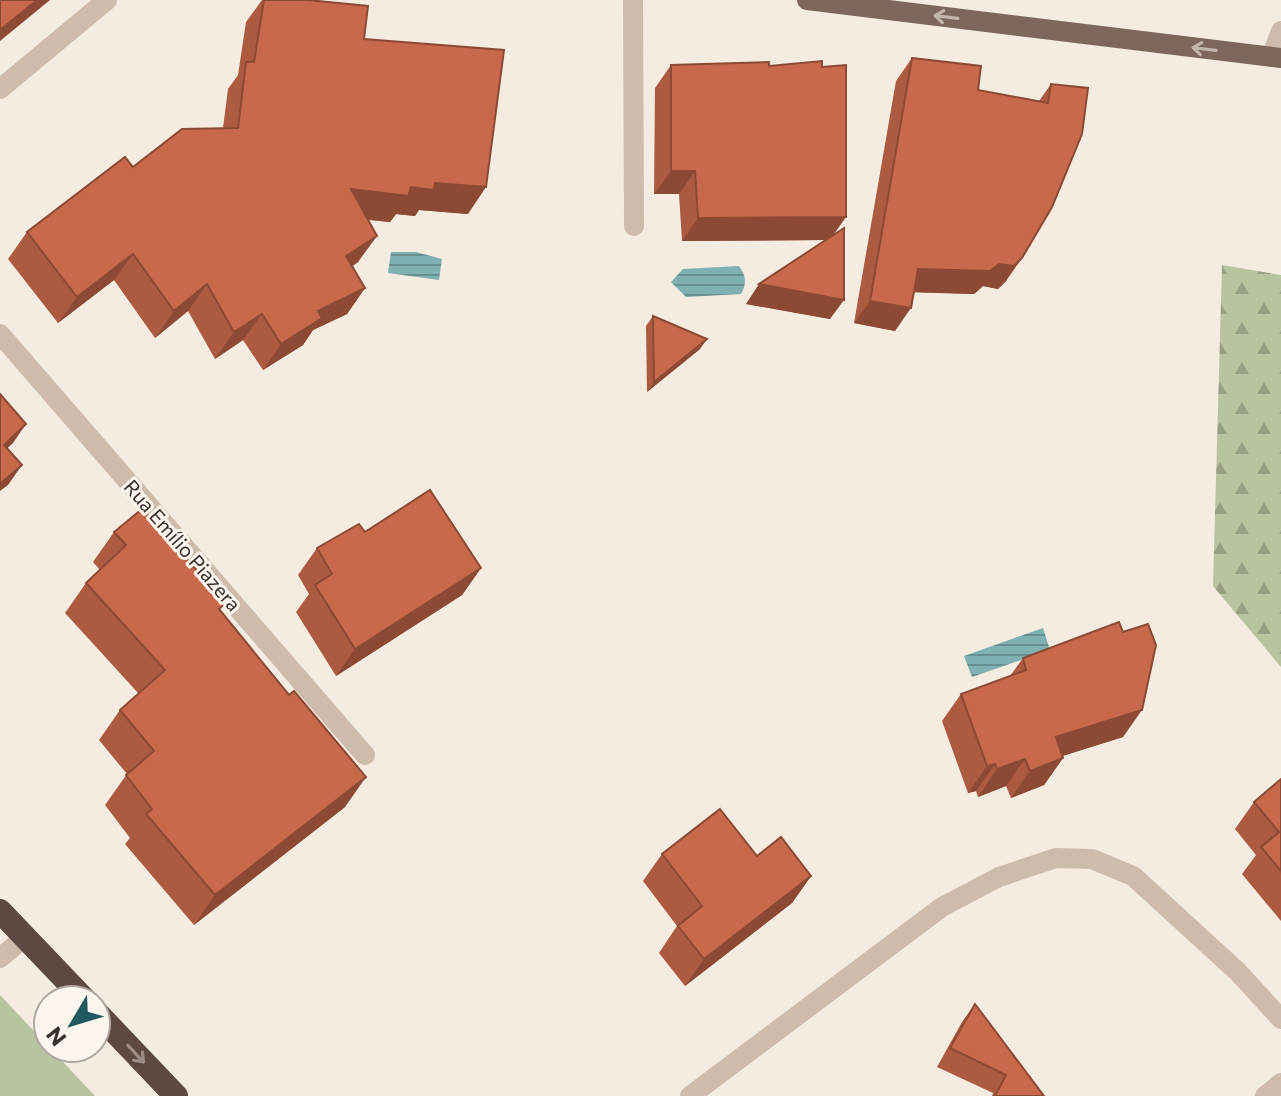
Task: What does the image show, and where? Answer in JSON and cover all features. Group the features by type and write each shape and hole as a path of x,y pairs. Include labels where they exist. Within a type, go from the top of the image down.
{"highway":[{"path":"0,911 70,984"},
{"path":"112,1029 176,1096"}],"main road":[{"path":"807,0 1276,58"}],"street":[{"path":"0,89 107,0"},
{"path":"633,0 634,226"},
{"path":"1276,58 1281,31"},
{"name":"Rua Emílio Piazera","path":"0,334 365,755"},
{"path":"690,1096 942,907 999,877 1056,858 1092,859 1133,876 1238,972 1281,1019"},
{"path":"0,958 25,937"},
{"path":"1265,1096 1281,1083"}],"green space":[{"path":"1222,265 1281,275 1281,667 1213,586"},
{"path":"0,995 32,1029 32,1064 65,1064 95,1096 0,1096"}],"water":[{"path":"391,252 416,252 442,259 439,280 388,273"},
{"path":"739,266 745,280 741,294 686,297 671,282 683,269"},
{"path":"1043,628 1050,650 972,677 964,656"}],"building":[{"path":"0,0 37,0 0,30"},
{"path":"264,0 308,0 368,6 364,39 504,50 486,187 435,183 434,190 411,187 408,196 351,189 377,236 346,256 365,288 318,311 322,318 281,344 262,314 234,332 207,284 174,311 133,254 77,297 27,232 125,157 133,167 182,129 238,128 246,62 254,62"},
{"path":"912,58 981,66 978,90 1048,103 1051,84 1088,88 1082,134 1052,207 1022,258 1014,266 999,264 990,271 918,269 911,308 870,301"},
{"path":"822,61 822,67 846,65 846,217 698,218 695,171 671,171 671,65 769,62 769,66"},
{"path":"844,228 844,300 759,284"},
{"path":"653,316 707,339 654,382"},
{"path":"0,394 26,424 4,445 22,465 0,484"},
{"path":"430,490 481,568 355,649 315,585 332,574 317,548 359,524 365,532"},
{"path":"142,509 226,603 219,609 289,695 294,691 366,777 215,895 146,814 152,809 126,775 154,751 120,710 165,670 86,583 126,545 114,532"},
{"path":"1119,622 1123,632 1148,624 1156,645 1142,710 1056,737 1063,758 1030,771 1025,759 997,769 995,764 987,766 961,694 1026,670 1023,658"},
{"path":"1281,779 1281,871 1261,847 1279,832 1254,802"},
{"path":"720,809 757,856 781,837 811,876 704,959 678,926 702,906 662,854"},
{"path":"975,1004 1044,1096 995,1096 1006,1075 950,1048"}]}
